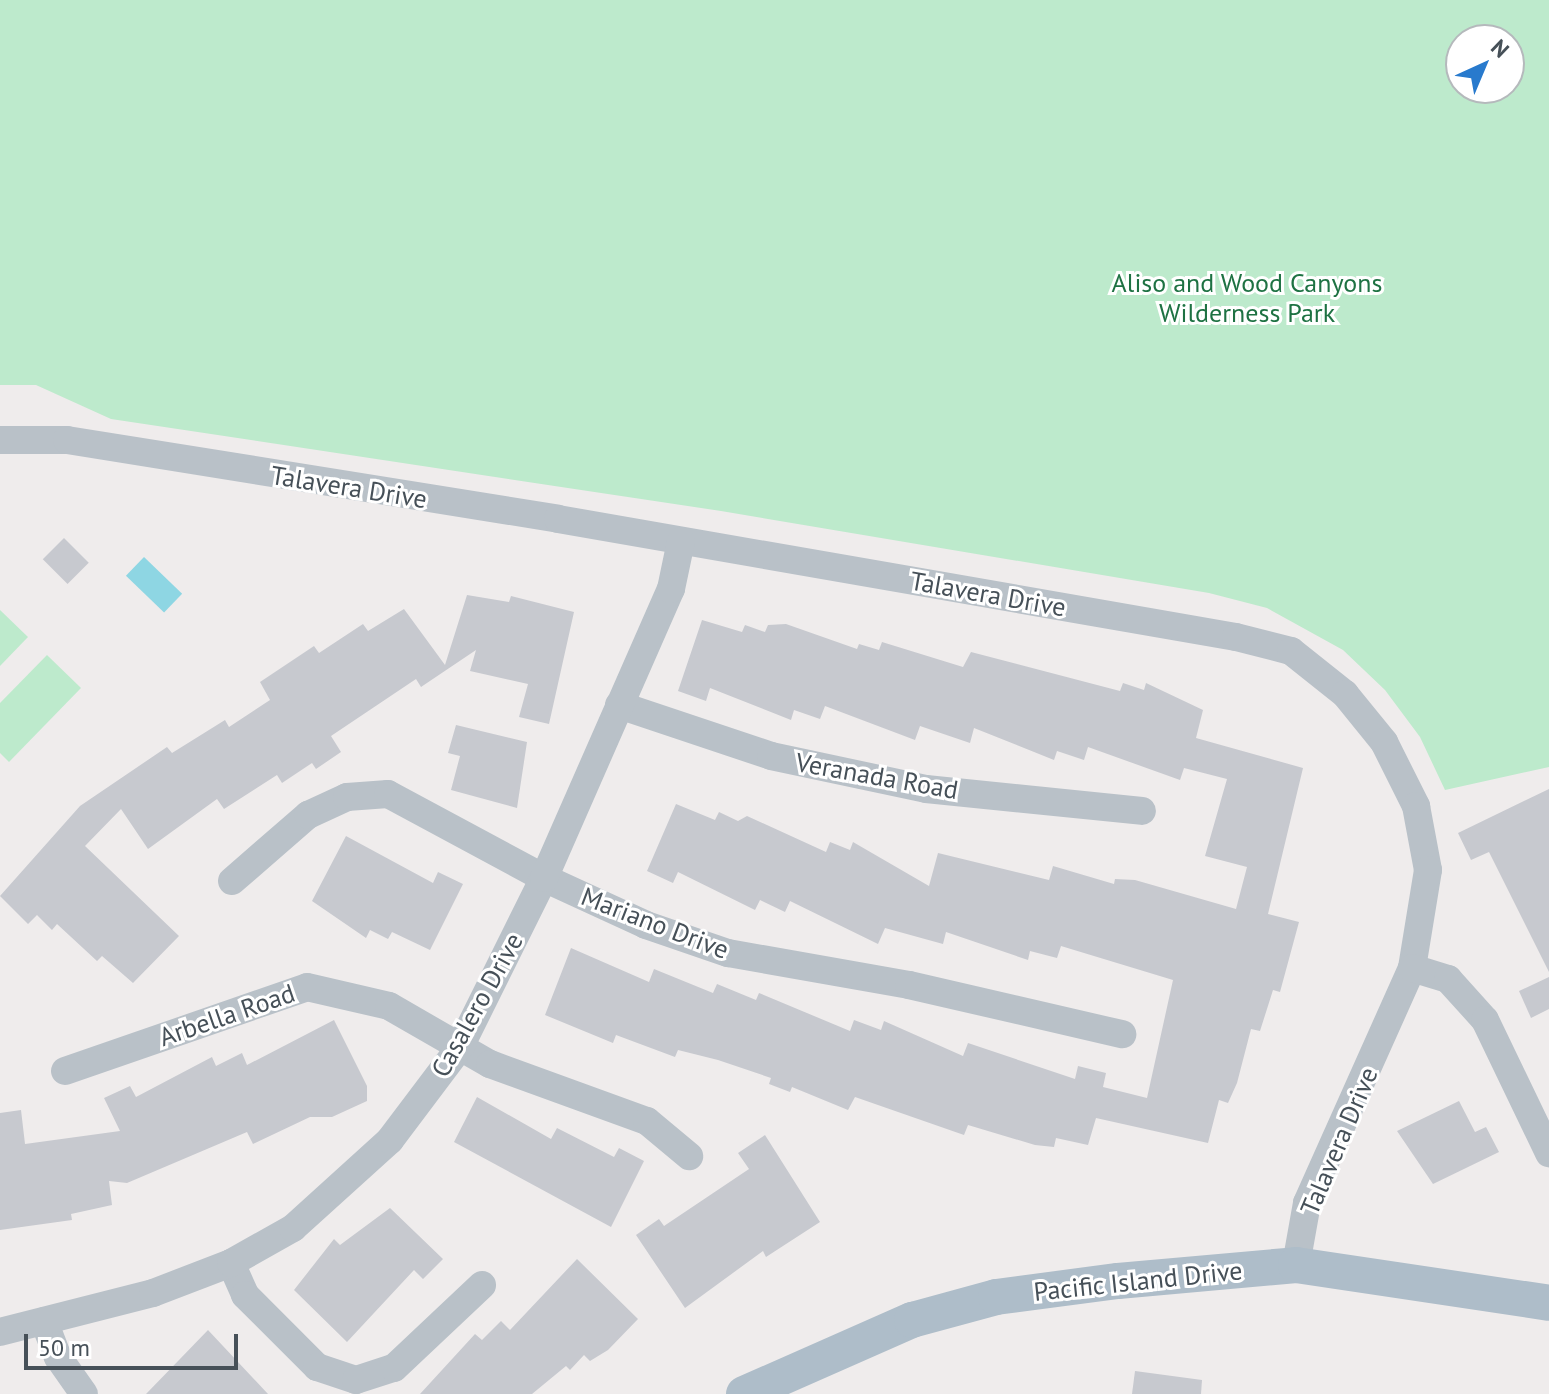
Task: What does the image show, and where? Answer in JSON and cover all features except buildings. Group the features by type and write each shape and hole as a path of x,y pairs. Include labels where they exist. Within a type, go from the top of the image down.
{"main road":[{"name":"Pacific Island Drive","path":"744,1394 912,1320 996,1297 1296,1265 1549,1303"}],"street":[{"name":"Talavera Drive","path":"2,437 67,440 681,541 1236,637 1291,651 1345,694 1384,742 1416,806 1428,870 1412,968 1307,1203 1296,1265"},
{"name":"Casalero Drive","path":"0,1332 153,1293 231,1263 293,1228 350,1181 460,1047 544,878 671,589 681,541"},
{"name":"Veranada Road","path":"619,705 771,756 926,789 1142,811"},
{"name":"Mariano Drive","path":"232,881 308,815 347,797 388,794 544,878 646,925 728,953 909,985 1122,1034"},
{"path":"1412,968 1448,979 1485,1020 1549,1153"},
{"name":"Arbella Road","path":"65,1071 307,987 389,1006 460,1047 647,1121 689,1156"},
{"path":"231,1263 245,1295 317,1367 356,1380 394,1368 482,1285"},
{"path":"44,1321 84,1394"}],"green space":[{"name":"Aliso and Wood Canyons Wilderness Park","path":"0,0 1549,0 1549,767 1445,790 1420,737 1385,690 1343,650 1267,608 1209,593 721,511 111,419 36,385 0,385"},
{"path":"0,610 28,637 0,666"},
{"path":"47,655 81,688 9,762 0,753 0,703"}],"water":[{"path":"144,557 182,594 164,613 126,576"}]}
